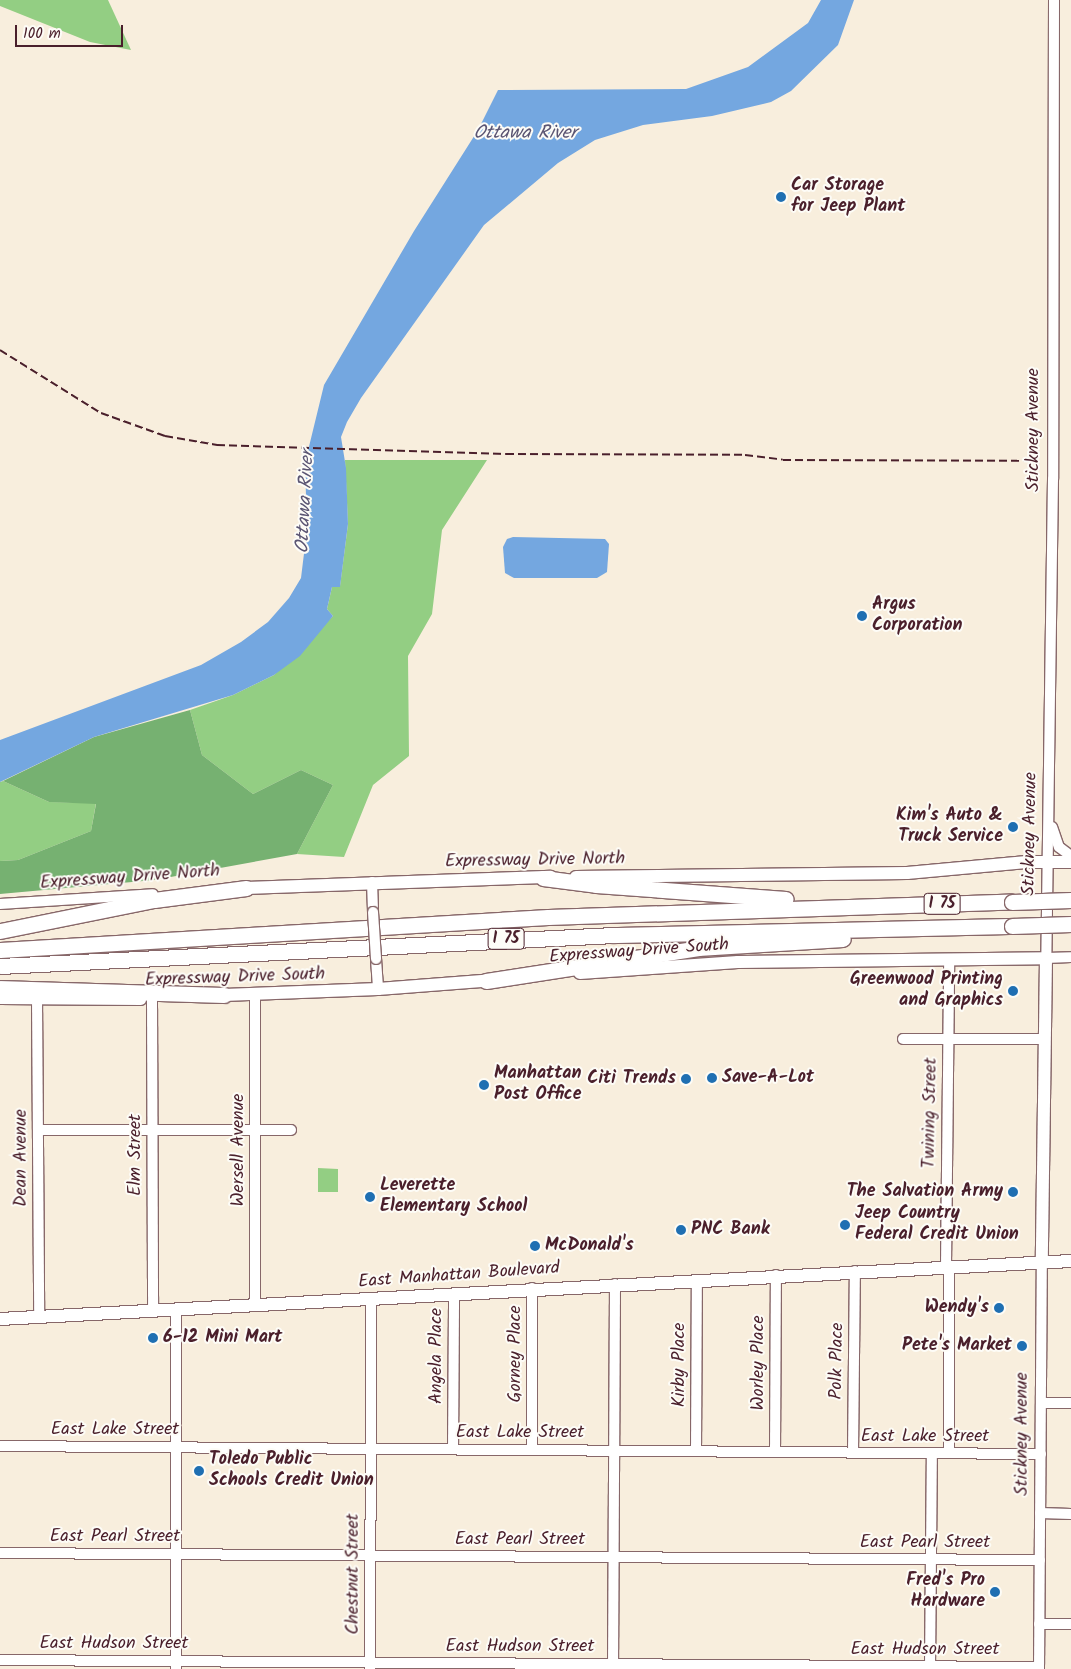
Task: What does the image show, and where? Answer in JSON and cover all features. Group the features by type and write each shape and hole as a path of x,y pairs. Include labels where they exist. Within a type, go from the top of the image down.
{"highway":[{"path":"543,878 656,890 872,906"},
{"path":"0,932 145,902 246,888"},
{"name":"I 75","path":"0,950 548,917 1071,900"},
{"name":"I 75","path":"0,966 604,935 1071,924"},
{"path":"486,980 720,946 1012,926"},
{"path":"0,988 224,995"}],"main road":[{"name":"Expressway Drive North","path":"246,888 372,882 543,878 907,873 1026,862 1071,862"},
{"name":"Expressway Drive South","path":"224,995 378,989 689,964 1046,958"},
{"name":"Stickney Avenue","path":"1042,1261 1046,958"},
{"name":"East Manhattan Boulevard","path":"0,1319 371,1300 532,1288 1071,1261"}],"street":[{"name":"Stickney Avenue","path":"1046,958 1049,812 1054,0"},
{"path":"1049,812 1057,843 1071,856"},
{"path":"372,882 378,989"},
{"name":"Expressway Drive North","path":"0,904 246,888"},
{"name":"Expressway Drive South","path":"1046,958 1071,957"},
{"name":"Twining Street","path":"949,960 949,1453"},
{"name":"Wersell Avenue","path":"254,994 255,1306"},
{"name":"Expressway Drive South","path":"0,999 152,1000 224,995"},
{"name":"Dean Avenue","path":"36,999 39,1317"},
{"name":"Elm Street","path":"152,1000 153,1311"},
{"path":"903,1039 1045,1039"},
{"path":"38,1130 291,1130"},
{"name":"Stickney Avenue","path":"1039,1668 1042,1261"},
{"name":"Polk Place","path":"853,1452 856,1271"},
{"name":"Worley Place","path":"775,1452 776,1275"},
{"name":"Kirby Place","path":"696,1451 697,1280"},
{"path":"613,1666 615,1284"},
{"name":"Gorney Place","path":"532,1288 532,1450"},
{"name":"Angela Place","path":"453,1449 454,1294"},
{"name":"Chestnut Street","path":"370,1665 371,1300"},
{"path":"176,1310 176,1665"},
{"path":"1041,1403 1071,1403"},
{"name":"East Lake Street","path":"0,1446 1041,1454"},
{"path":"930,1668 932,1453"},
{"path":"1040,1513 1071,1514"},
{"name":"East Pearl Street","path":"0,1553 1040,1560"},
{"path":"1039,1624 1071,1624"},
{"name":"East Hudson Street","path":"0,1660 176,1665 1039,1668"}],"green space":[{"path":"0,0 108,0 131,50 90,42 0,6"},
{"path":"345,460 487,460 442,530 432,614 408,656 409,756 373,785 344,857 297,854 333,785 301,770 253,794 202,755 190,710 233,695 274,675 333,616 327,609 332,587 340,586 348,524"},
{"path":"190,710 202,755 253,794 301,770 333,785 297,854 154,880 0,894 0,861 18,860 91,831 96,804 49,802 3,781 94,737"},
{"path":"3,781 49,802 96,803 91,831 18,860 0,861 0,782"},
{"path":"318,1168 338,1169 338,1192 318,1192"}],"water":[{"name":"Ottawa River","path":"821,0 854,0 838,45 791,91 771,102 712,116 643,125 595,140 558,163 484,225 361,398 347,422 341,437 346,468 348,524 340,587 332,587 327,609 333,616 300,656 274,675 233,695 94,737 0,782 0,740 201,665 241,642 268,622 289,598 301,578 307,529 305,463 324,385 414,231 478,130 498,90 686,89 748,67 808,23"},
{"path":"513,537 605,539 609,544 607,572 597,578 514,578 505,573 503,547 507,539"}],"railway":[{"path":"0,350 101,413 165,436 217,445 506,454 745,455 783,460 1032,461"}],"place":[{"name":"Car Storage for Jeep Plant","path":"781,197"},
{"name":"Argus Corporation","path":"862,616"},
{"name":"Kim's Auto & Truck Service","path":"1013,827"},
{"name":"Greenwood Printing and Graphics","path":"1013,991"},
{"name":"Save-A-Lot","path":"712,1078"},
{"name":"Citi Trends","path":"686,1079"},
{"name":"Manhattan Post Office","path":"484,1085"},
{"name":"The Salvation Army","path":"1013,1192"},
{"name":"Leverette Elementary School","path":"370,1197"},
{"name":"Jeep Country Federal Credit Union","path":"845,1225"},
{"name":"PNC Bank","path":"681,1230"},
{"name":"McDonald's","path":"535,1246"},
{"name":"Wendy's","path":"999,1308"},
{"name":"6-12 Mini Mart","path":"153,1338"},
{"name":"Pete's Market","path":"1022,1346"},
{"name":"Toledo Public Schools Credit Union","path":"199,1471"},
{"name":"Fred's Pro Hardware","path":"995,1592"}]}
